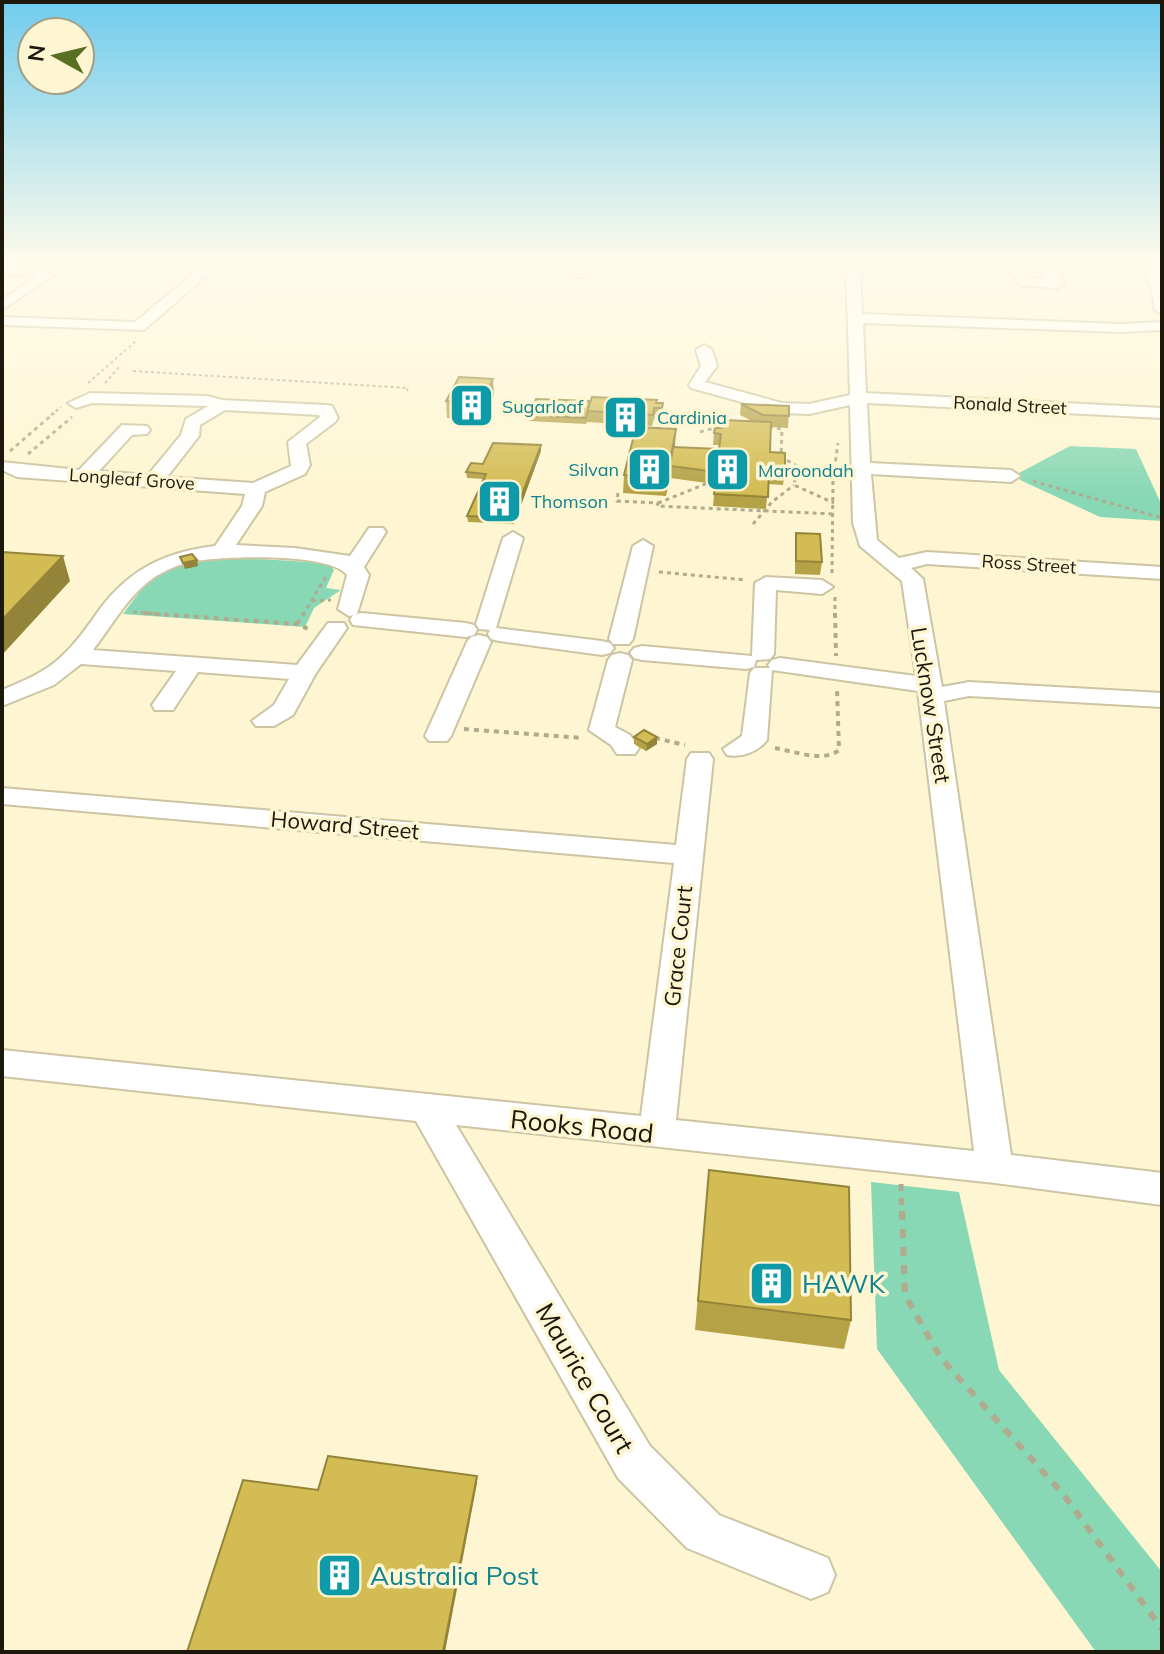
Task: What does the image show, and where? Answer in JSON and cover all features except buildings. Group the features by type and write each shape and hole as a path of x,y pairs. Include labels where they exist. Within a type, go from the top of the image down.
{"street":[{"name":"Lucknow Street","path":"856,338 862,511 867,542 912,579 931,690 995,1168"},
{"name":"Ronald Street","path":"704,350 710,361 708,370 697,382 704,389 781,408 809,409 858,398 1162,413"},
{"path":"326,410 338,390"},
{"path":"96,398 207,401 222,405 326,410"},
{"path":"153,481 190,436 192,423 222,405"},
{"path":"222,551 252,506 256,489 298,470 301,465 297,442 329,418 326,410"},
{"path":"86,474 128,429 141,430"},
{"name":"Longleaf Grove","path":"9,466 17,471 256,489"},
{"path":"862,468 1011,476"},
{"path":"353,567 376,532"},
{"path":"440,732 483,633 513,538"},
{"path":"616,739 621,650 643,546"},
{"path":"2,699 57,673 144,575 182,558 222,551 328,558 353,567 358,575 343,624 304,673 284,710 265,721"},
{"name":"Ross Street","path":"896,565 927,558 1162,573"},
{"path":"745,744 762,664 766,583 822,587"},
{"path":"343,624 483,633 762,664 931,690 969,689 1162,700"},
{"path":"75,656 304,673"},
{"path":"164,705 192,664"},
{"name":"Grace Court","path":"657,1134 688,855 695,752"},
{"name":"Howard Street","path":"2,796 688,855"},
{"name":"Rooks Road","path":"2,1063 995,1168 1162,1189"},
{"name":"Maurice Court","path":"427,1108 634,1462 703,1532 811,1575"}],"path":[{"path":"133,371 408,388 407,391"},
{"path":"9,466 74,416 99,403 96,398"},
{"path":"700,432 728,425"},
{"path":"753,524 794,483 797,466 781,457 782,429 766,427"},
{"path":"745,744 824,756 839,750 835,592 822,587 832,577 833,479 838,439"},
{"path":"790,477 784,476 787,465 790,465 790,477 794,483 834,503"},
{"path":"1033,481 1162,518"},
{"path":"618,493 617,501 658,503 708,483"},
{"path":"658,503 657,506 834,514"},
{"path":"297,624 309,601 326,582 328,575 322,568"},
{"path":"637,569 766,583"},
{"path":"138,601 126,612 297,624 343,624"},
{"path":"440,732 616,739 645,734 695,752"},
{"path":"900,1159 905,1295 940,1357 1063,1494 1162,1629"}],"green space":[{"path":"1070,446 1136,449 1162,506 1162,521 1100,517 1020,480 1019,473"},
{"path":"239,558 328,563 334,570 326,588 341,590 314,608 305,627 123,614 148,583 171,567 193,561"},
{"path":"871,1182 959,1192 999,1370 1162,1572 1162,1652 1096,1652 877,1349"}],"place":[{"name":"Sugarloaf","path":"471,406"},
{"name":"Cardinia","path":"626,417"},
{"name":"Silvan","path":"650,469"},
{"name":"Maroondah","path":"727,470"},
{"name":"Thomson","path":"500,501"},
{"name":"HAWK","path":"771,1283"},
{"name":"Australia Post","path":"339,1575"}]}
